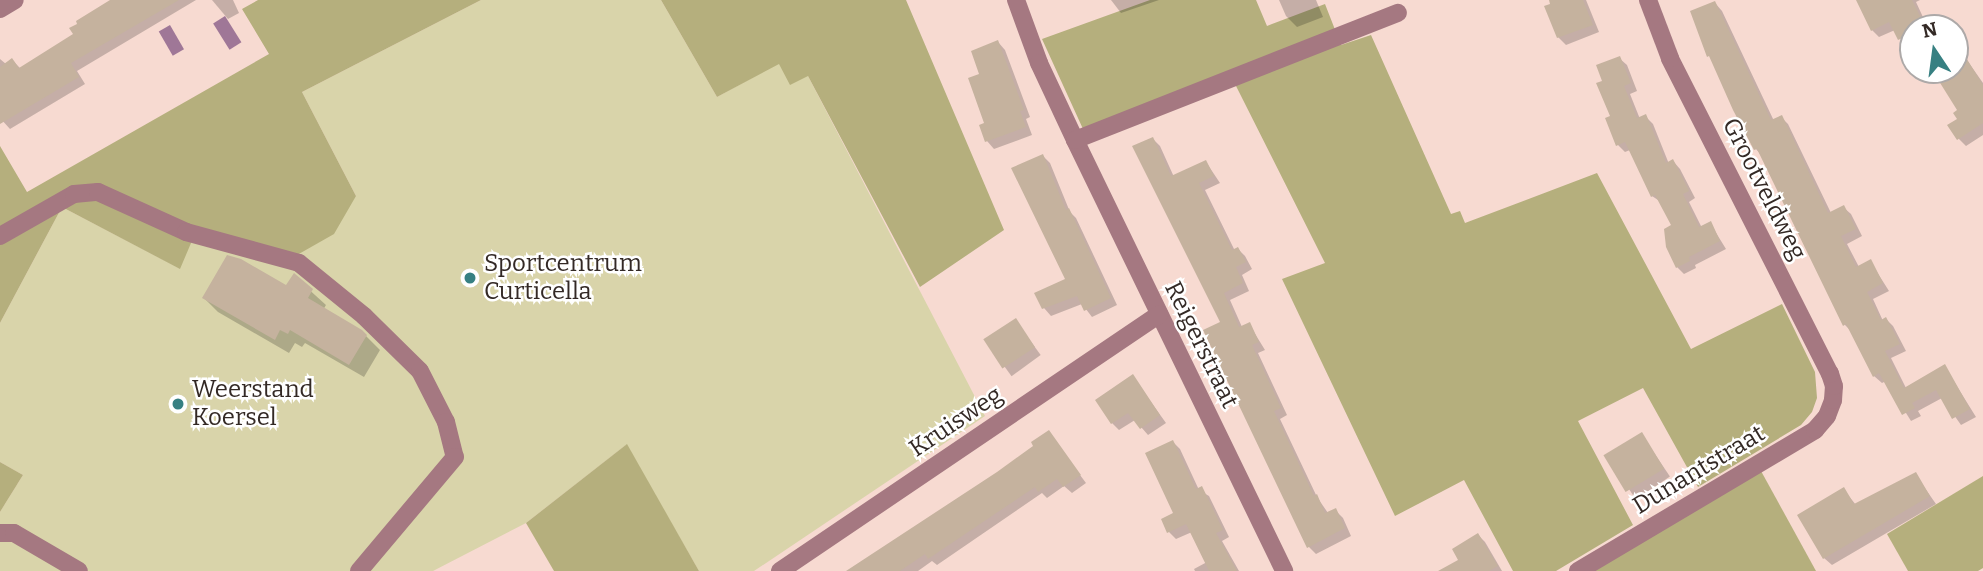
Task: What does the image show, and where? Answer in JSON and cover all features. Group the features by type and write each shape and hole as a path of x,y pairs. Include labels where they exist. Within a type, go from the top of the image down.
{"street":[{"path":"0,9 15,0"},
{"name":"Reigerstraat","path":"1016,0 1039,63 1075,140 1284,571"},
{"name":"Grootveldweg","path":"1648,0 1670,58 1830,374 1834,386 1833,400"},
{"path":"1075,140 1398,13"},
{"path":"0,236 74,194 98,192 186,232 299,263 364,316 420,371 446,422 454,457 359,571"},
{"name":"Kruisweg","path":"780,571 1159,314"},
{"name":"Dunantstraat","path":"1578,571 1815,430 1827,416 1833,400"},
{"path":"0,533 14,533 79,571"}],"shaded area":[{"path":"258,0 481,0 302,92 356,196 334,234 290,259 197,229 180,269 62,207 0,323 0,146 27,192 269,54 242,9"},
{"name":"Sportcentrum Curticella","path":"481,0 661,0 717,97 779,63 808,76 985,416 754,571 699,571 626,445 526,523 433,571 0,571 0,512 23,475 0,462 0,323 62,207 179,268 197,229 356,196 302,92"},
{"path":"661,0 906,0 1004,230 920,287 808,76 790,85 779,64 717,97"},
{"path":"1150,0 1256,0 1267,26 1325,4 1341,45 1371,35 1451,214 1460,211 1465,223 1597,173 1691,349 1782,304 1815,372 1817,398 1812,412 1801,425 1698,487 1643,388 1578,421 1633,525 1556,571 1513,571 1464,480 1395,516 1282,279 1325,263 1234,82 1088,140 1042,39"},
{"path":"225,16 241,42 230,50 213,23"},
{"path":"170,25 184,49 173,56 159,32"},
{"path":"627,444 699,571 554,571 526,523"},
{"path":"0,462 23,475 0,512"},
{"path":"1761,471 1816,571 1592,571"},
{"path":"1983,476 1983,568 1978,571 1908,571 1887,534"}],"building":[{"path":"110,0 179,0 71,63 79,77 0,124 0,67 12,58 19,68 73,34 69,28 77,24 76,21"},
{"path":"1549,0 1583,0 1593,25 1557,38 1544,6 1550,4"},
{"path":"1856,0 1912,0 1919,14 1899,14 1899,40 1889,22 1871,31"},
{"path":"1715,1 1771,120 1782,115 1828,213 1844,205 1856,229 1841,236 1856,267 1871,259 1883,283 1867,292 1881,320 1886,317 1900,344 1885,351 1904,388 1945,364 1970,409 1952,419 1936,390 1912,403 1915,408 1902,415 1879,373 1873,377 1846,324 1843,326 1757,149 1754,150 1709,56 1707,57 1690,11"},
{"path":"998,40 1024,110 1020,111 1026,127 985,142 979,125 984,123 968,78 979,74 971,51"},
{"path":"1620,56 1631,83 1624,86 1637,118 1646,114 1666,163 1673,159 1689,191 1683,194 1699,227 1711,221 1720,241 1689,257 1690,261 1676,268 1666,247 1664,229 1671,225 1655,195 1651,197 1625,142 1616,146 1605,118 1610,116 1596,83 1602,81 1596,65"},
{"path":"1969,62 1983,85 1983,123 1957,140 1947,125 1957,119 1953,113 1957,110 1941,84 1969,84"},
{"path":"1153,137 1171,176 1206,160 1214,176 1199,183 1232,250 1238,247 1246,262 1236,267 1243,283 1224,293 1239,327 1250,322 1259,342 1252,345 1281,408 1274,411 1314,496 1317,494 1325,513 1336,508 1345,528 1307,548 1203,330 1220,322 1132,146"},
{"path":"1043,154 1066,210 1069,208 1111,298 1084,311 1077,296 1042,309 1034,293 1065,279 1011,168"},
{"name":"Weerstand Koersel","path":"227,255 241,259 286,285 294,273 313,289 308,298 362,330 367,335 349,365 290,330 288,334 280,330 275,340 202,298"},
{"path":"1016,318 1035,347 1002,369 983,339"},
{"path":"1133,374 1160,415 1140,429 1128,413 1111,424 1095,400"},
{"path":"1049,430 1081,475 1063,487 1057,479 1038,492 1035,487 928,559 925,554 900,571 846,571 997,472 1033,446 1031,442"},
{"path":"1642,432 1664,469 1626,492 1603,455"},
{"path":"1173,440 1196,489 1202,486 1223,530 1216,533 1237,571 1209,571 1186,524 1167,533 1161,519 1173,513 1145,453"},
{"path":"1916,472 1930,496 1823,559 1797,515 1844,487 1854,504"},
{"path":"1478,533 1498,566 1489,571 1438,571 1458,560 1452,549"}],"place":[{"name":"Sportcentrum Curticella","path":"470,278"},
{"name":"Weerstand Koersel","path":"178,404"}]}
